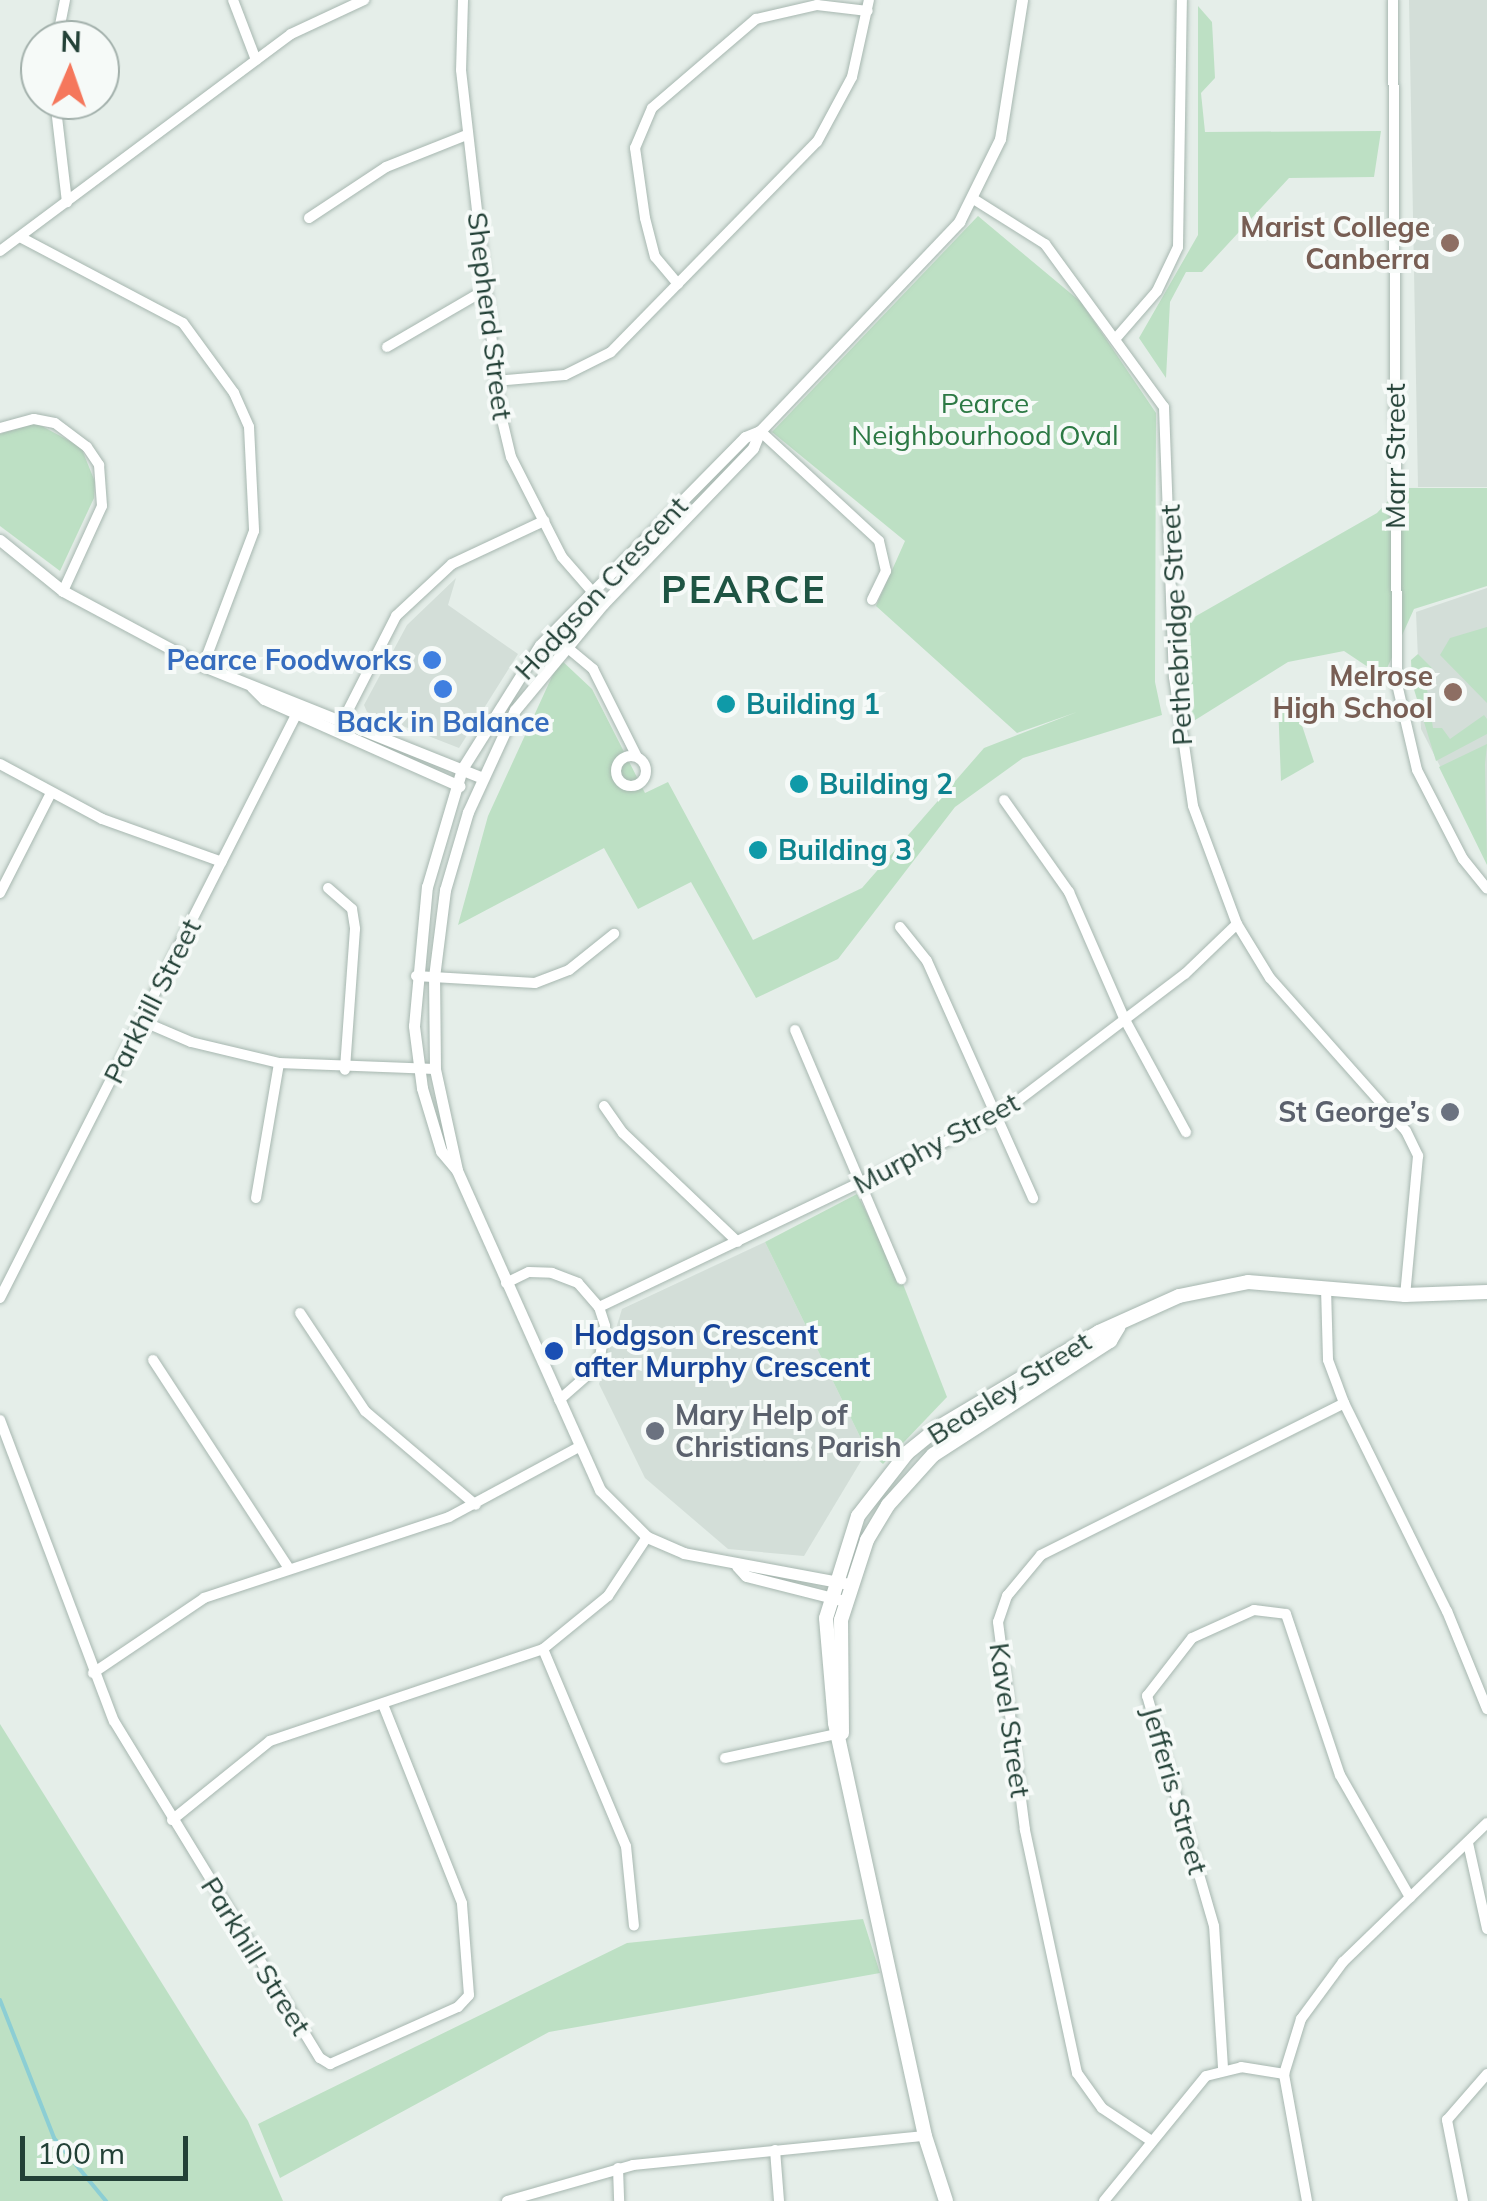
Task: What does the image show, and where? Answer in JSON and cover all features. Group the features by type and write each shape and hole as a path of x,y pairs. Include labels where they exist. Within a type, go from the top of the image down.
{"main road":[{"name":"Beasley Street","path":"946,2201 926,2136 842,1733 833,1581 858,1516 907,1454 965,1411 1119,1326 1209,1286 1326,1288 1404,1295 1487,1292"},
{"name":"Beasley Street","path":"837,1600 849,1584 877,1522 933,1454 1110,1341 1119,1326"}],"street":[{"path":"234,0 256,60"},
{"path":"0,250 291,34 364,0"},
{"name":"Shepherd Street","path":"464,0 467,135 496,381 511,457 544,521 604,604"},
{"name":"Hodgson Crescent","path":"457,1170 441,1151 417,1070 416,976 426,887 462,769 521,668 551,634 745,437 760,431 942,242 974,200 1000,139 1022,0"},
{"path":"1117,337 1157,291 1178,247 1182,0"},
{"name":"Marr Street","path":"1393,0 1396,684 1406,733 1435,811 1487,888"},
{"path":"496,381 592,367 678,284 817,142 852,77 868,6 816,5 756,19 652,108 635,148 648,239 678,284"},
{"path":"57,120 67,202"},
{"path":"309,218 386,167 467,135"},
{"name":"Pethebridge Street","path":"974,200 1045,244 1117,337 1164,407 1174,677 1193,806 1237,924 1308,1028 1406,1131 1418,1156 1404,1295"},
{"path":"20,238 183,322 212,354 242,410 257,493 254,531 203,666"},
{"path":"387,347 485,290"},
{"path":"0,428 34,418 55,423 74,433 99,466 102,506 63,590"},
{"path":"760,431 875,535 886,571 872,600"},
{"name":"Hodgson Crescent","path":"760,431 754,448 566,646 516,710 481,777 445,890 434,977 435,1069 457,1170 600,1490 647,1537 737,1566 849,1584"},
{"path":"337,732 377,644 418,594 452,564 544,521"},
{"path":"0,540 63,590 203,666 300,708 343,719 481,777"},
{"path":"551,634 592,670 637,758"},
{"path":"300,708 337,732 474,792"},
{"name":"Parkhill Street","path":"0,1298 300,708"},
{"path":"0,764 50,795 222,862"},
{"path":"0,894 50,795"},
{"path":"1004,800 1069,892 1124,1018 1186,1132"},
{"path":"328,888 352,910 355,929 345,1070"},
{"name":"Murphy Street","path":"599,1308 995,1118 1237,924"},
{"path":"900,927 927,961 1033,1198"},
{"path":"416,976 535,983 568,970 614,934"},
{"path":"142,1022 191,1042 279,1063 345,1070 435,1069"},
{"path":"795,1030 901,1279"},
{"path":"256,1198 279,1063"},
{"path":"604,1106 623,1133 738,1242"},
{"path":"506,1283 529,1272 552,1273 578,1283 599,1308 604,1326 599,1365 558,1400"},
{"path":"1326,1288 1327,1350 1344,1403 1447,1611 1487,1709"},
{"path":"300,1313 364,1411 476,1505"},
{"path":"154,1360 288,1567"},
{"name":"Kavel Street","path":"1150,2140 1102,2108 1077,2073 1025,1830 998,1622 1007,1596 1041,1555 1344,1403"},
{"name":"Parkhill Street","path":"0,1420 93,1673 136,1763 320,2058 346,2062 458,2007 471,1981 462,1903 383,1704"},
{"path":"93,1673 190,1605 288,1567 476,1505 579,1447"},
{"path":"172,1820 270,1740 543,1649 608,1596 647,1537"},
{"name":"Hodgson Crescent","path":"737,1566 746,1576 837,1600"},
{"name":"Jefferis Street","path":"1223,2068 1214,1926 1147,1696 1192,1638 1254,1610 1286,1614 1340,1775 1410,1897"},
{"path":"543,1649 626,1846 634,1926"},
{"path":"725,1758 842,1733"},
{"path":"1306,2201 1284,2074 1320,1988 1487,1822"},
{"path":"1468,1843 1487,1928"},
{"path":"1104,2201 1191,2089 1223,2068 1284,2074"},
{"path":"1463,2201 1447,2120 1487,2074"},
{"path":"507,2201 618,2168 926,2136"},
{"path":"775,2150 778,2201"},
{"path":"618,2168 618,2201"}],"shaded area":[{"name":"Marist College Canberra","path":"1409,0 1487,0 1487,487 1418,487"},
{"path":"456,578 448,605 518,654 459,748 367,712 364,705 407,625"},
{"name":"Melrose High School","path":"1487,588 1487,858 1421,729 1416,612"},
{"path":"765,1242 867,1451 804,1556 728,1549 645,1478 599,1384 622,1309"}],"green space":[{"path":"1198,6 1212,22 1215,78 1201,93 1205,132 1381,131 1374,177 1289,178 1202,272 1186,272 1170,302 1166,378 1139,338 1198,235"},
{"name":"Pearce Neighbourhood Oval","path":"978,216 1081,302 1156,413 1155,682 1162,715 1023,758 955,807 838,959 756,998 691,882 638,909 604,848 458,925 488,816 560,659 592,689 645,793 668,782 753,940 862,888 984,748 1077,712 1017,733 876,606 905,541 772,432"},
{"path":"36,423 81,447 95,482 94,498 60,571 0,526 0,434"},
{"path":"1400,488 1487,488 1487,586 1414,609 1383,677 1344,651 1288,662 1184,727 1175,628 1377,513"},
{"path":"1487,627 1487,703 1440,655 1450,638"},
{"path":"1418,654 1432,668 1424,670 1433,728 1442,728 1450,739 1484,715 1487,719 1487,734 1436,761 1412,683 1411,660"},
{"path":"1294,701 1314,762 1281,781 1278,702"},
{"path":"1487,744 1485,764 1487,865 1439,767"},
{"path":"857,1194 901,1279 947,1397 883,1464 867,1451 765,1242"},
{"path":"0,1724 248,2121 283,2201 0,2201"},
{"path":"863,1919 880,1973 549,2032 280,2178 258,2124 627,1943"}],"waterway":[{"path":"0,2000 54,2138 106,2201"}],"place":[{"name":"Marist College Canberra","path":"1450,243"},
{"name":"Pearce Foodworks","path":"432,660"},
{"name":"Back in Balance","path":"443,689"},
{"name":"Melrose High School","path":"1453,692"},
{"name":"Building 1","path":"726,704"},
{"name":"Building 2","path":"799,784"},
{"name":"Building 3","path":"758,850"},
{"name":"St George’s","path":"1450,1112"},
{"name":"Hodgson Crescent after Murphy Crescent","path":"554,1351"},
{"name":"Mary Help of Christians Parish","path":"655,1431"}],"district":[{"name":"PEARCE","path":"744,590"}]}
